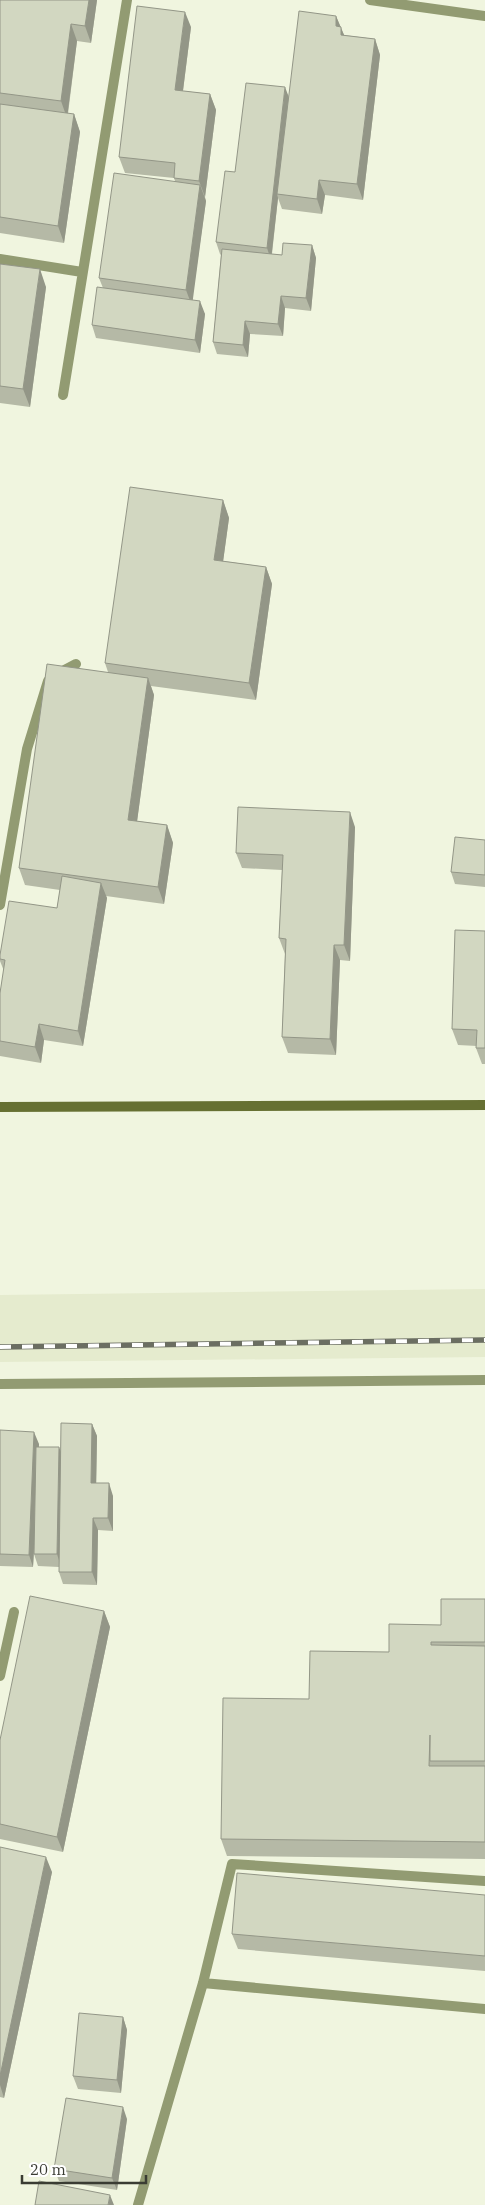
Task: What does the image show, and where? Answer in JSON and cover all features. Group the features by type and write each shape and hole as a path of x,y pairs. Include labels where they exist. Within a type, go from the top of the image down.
{"street":[{"path":"62,395 127,0"},
{"path":"370,0 485,16"},
{"path":"0,259 82,272"},
{"path":"0,905 27,749 40,702 49,678 76,664"},
{"path":"0,1107 485,1105"},
{"path":"0,1384 485,1380"},
{"path":"0,1676 14,1612"},
{"path":"138,2205 203,1983 232,1864 485,1881"},
{"path":"203,1983 485,2009"}],"shaded area":[{"path":"485,1289 485,1357 0,1362 0,1295"}],"building":[{"path":"0,0 89,0 85,26 71,24 61,101 0,93"},
{"path":"137,6 185,12 175,90 210,94 199,181 174,178 175,163 119,157"},
{"path":"299,11 336,16 336,26 341,27 341,35 375,39 357,184 319,180 317,199 277,194"},
{"path":"246,83 285,87 267,248 216,242 225,171 235,172"},
{"path":"0,104 74,114 58,226 0,217"},
{"path":"114,173 200,185 186,290 99,278"},
{"path":"283,243 312,245 306,298 281,296 278,324 245,321 243,345 213,342 222,249 282,255"},
{"path":"0,264 40,269 23,389 0,386"},
{"path":"97,287 200,301 195,340 92,325"},
{"path":"130,487 223,500 214,560 266,567 249,683 105,663"},
{"path":"47,664 148,678 128,820 167,825 158,887 19,868"},
{"path":"238,807 350,812 344,945 334,945 330,1039 282,1037 286,939 279,938 283,855 236,853"},
{"path":"455,837 485,840 485,875 451,872"},
{"path":"62,876 101,883 78,1031 39,1024 35,1047 0,1041 0,993 5,960 0,959 0,955 9,901 57,908"},
{"path":"455,930 485,931 485,1048 476,1048 477,1030 452,1029"},
{"path":"61,1423 92,1424 91,1483 109,1483 108,1518 93,1518 92,1572 59,1572"},
{"path":"0,1430 34,1432 29,1555 0,1554"},
{"path":"36,1447 59,1447 57,1554 34,1554"},
{"path":"30,1596 104,1611 57,1837 0,1824 0,1740"},
{"path":"441,1599 485,1599 485,1642 431,1642 431,1645 485,1646 485,1761 430,1761 430,1735 429,1766 485,1766 485,1842 221,1839 223,1698 309,1699 310,1651 389,1652 389,1624 441,1625"},
{"path":"0,1847 46,1857 0,2076"},
{"path":"237,1873 485,1895 485,1956 232,1934"},
{"path":"79,2013 123,2017 117,2080 73,2076"},
{"path":"66,2098 123,2107 112,2178 54,2169"},
{"path":"39,2181 110,2195 108,2205 35,2205"}],"railway":[{"path":"0,1347 485,1340"}]}
